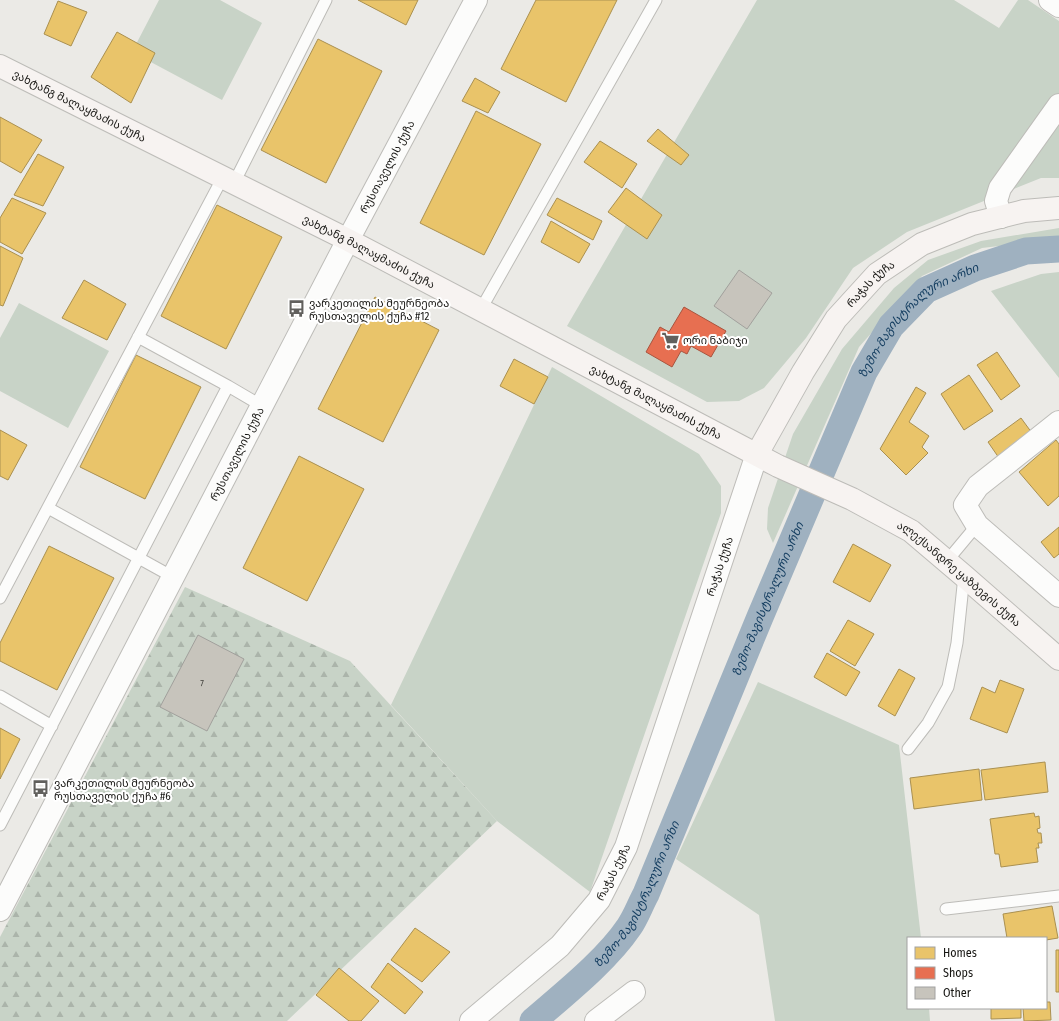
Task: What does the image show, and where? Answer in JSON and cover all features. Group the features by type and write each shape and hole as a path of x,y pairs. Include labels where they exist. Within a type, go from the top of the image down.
{"street":[{"name":"რუსთაველის ქუჩა","path":"0,910 348,240 476,0"},
{"path":"1050,0 1059,6"},
{"name":"ვახტანგ მალაყმაძის ქუჩა","path":"0,66 348,240 778,466"},
{"path":"1001,217 996,201 1000,188 1059,105"},
{"name":"რაჭას ქუჩა","path":"471,1021 560,946 598,900 626,847 757,454 803,372 836,319 877,274 922,244 972,224 1024,211 1059,208"},
{"path":"1059,422 978,486 965,505 977,525 1059,596"},
{"name":"ალექსანდრე ყაზბეგის ქუჩა","path":"778,466 852,499 911,531 1059,659"},
{"path":"596,1021 634,992"}],"lane":[{"path":"0,598 138,337 228,180 326,0"},
{"path":"481,309 656,0"},
{"path":"138,337 262,406"},
{"path":"0,825 228,386"},
{"path":"48,508 173,577"},
{"path":"947,561 977,525"},
{"path":"908,749 928,723 948,687 957,643 964,576"},
{"path":"0,696 52,726"},
{"path":"946,909 1059,896"}],"green space":[{"path":"159,0 220,0 262,23 222,100 132,52"},
{"path":"757,0 954,0 999,28 1018,0 1028,0 1059,21 1059,178 1041,178 907,232 853,268 806,338 764,388 739,401 707,402 567,326"},
{"path":"1059,228 1059,239 982,248 922,276 859,347 773,543 767,529 768,508 793,434 842,349 894,288 928,260 981,241"},
{"path":"1059,272 1059,378 991,291 1041,274"},
{"path":"19,303 109,351 68,428 0,391 0,338"},
{"path":"552,367 699,454 721,486 721,513 590,892 497,821 391,705"},
{"path":"185,587 350,661 497,821 287,1021 0,1021 0,937"},
{"path":"758,682 899,745 921,937 907,937 907,1009 929,1009 930,1021 775,1021 759,915 676,859"}],"building: Homes":[{"path":"358,0 418,0 406,25"},
{"path":"536,0 617,0 566,102 501,69"},
{"path":"58,1 87,12 71,46 44,34"},
{"path":"117,32 155,53 131,103 91,77"},
{"path":"318,39 382,71 326,183 261,150"},
{"path":"475,78 500,92 488,113 462,101"},
{"path":"476,111 541,144 484,255 420,223"},
{"path":"0,117 42,140 21,173 0,161"},
{"path":"658,129 689,155 681,165 647,141"},
{"path":"600,141 637,164 622,188 584,162"},
{"path":"38,154 64,167 43,206 14,195"},
{"path":"626,188 662,215 647,239 608,212"},
{"path":"12,198 46,213 22,254 0,242 0,218"},
{"path":"557,198 602,221 593,240 547,215"},
{"path":"217,205 282,237 226,349 161,316"},
{"path":"551,221 590,244 579,263 541,242"},
{"path":"0,246 23,258 3,306 0,305"},
{"path":"84,280 126,304 107,340 62,318"},
{"path":"375,297 439,330 383,442 318,409"},
{"path":"997,352 1020,386 1001,400 977,365"},
{"path":"136,355 201,387 145,499 80,467"},
{"path":"514,359 548,377 534,404 500,386"},
{"path":"969,375 993,411 964,430 941,394"},
{"path":"916,387 926,393 909,422 929,436 922,447 928,453 906,475 880,449"},
{"path":"1021,418 1032,433 999,458 988,442"},
{"path":"0,430 27,445 8,480 0,476"},
{"path":"1056,440 1059,444 1059,496 1048,506 1019,472"},
{"path":"299,456 364,489 307,601 243,568"},
{"path":"1059,527 1059,554 1054,558 1041,542"},
{"path":"853,544 891,565 870,602 833,582"},
{"path":"49,546 114,578 57,690 0,661 0,643"},
{"path":"848,620 874,634 855,666 830,651"},
{"path":"827,653 860,672 846,696 814,677"},
{"path":"899,669 915,678 895,716 878,706"},
{"path":"1000,680 1024,689 1007,733 970,719 982,687 995,693"},
{"path":"0,728 20,739 0,779"},
{"path":"1045,762 1048,792 985,800 981,770"},
{"path":"979,769 982,800 914,809 910,778"},
{"path":"1034,813 1035,817 1039,816 1040,828 1037,829 1038,833 1041,833 1042,843 1038,843 1039,848 1036,848 1038,862 1001,867 999,854 995,854 990,819"},
{"path":"1052,906 1058,938 1047,940 1047,937 1007,937 1003,914"},
{"path":"415,928 450,952 422,982 391,960"},
{"path":"1056,950 1059,950 1059,992 1056,992"},
{"path":"388,963 423,992 405,1014 371,987"},
{"path":"339,968 379,1001 361,1021 349,1021 316,995"},
{"path":"1047,1002 1050,1002 1051,1020 1024,1021 1023,1009 1047,1009"},
{"path":"991,1009 1021,1009 1021,1018 991,1019"}],"building: Shops":[{"path":"684,307 726,331 711,357 691,346 687,354 681,351 672,367 646,352 660,327 669,332"}],"building: Other":[{"path":"739,270 772,293 747,329 714,306"},
{"path":"198,635 244,659 207,731 160,707"}],"waterway":[{"name":"ზემო-მაგისტრალური არხი","path":"533,1021 597,965 620,940 634,919 646,894 760,617 864,372 891,326 926,290 975,268 1026,251 1059,249"}],"place":[{"name":"ვარკეთილის მეურნეობა რუსთაველის ქუჩა #12","path":"296,309"},
{"name":"ორი ნაბიჯი","path":"670,340"},
{"name":"ვარკეთილის მეურნეობა რუსთაველის ქუჩა #6","path":"41,789"}]}
